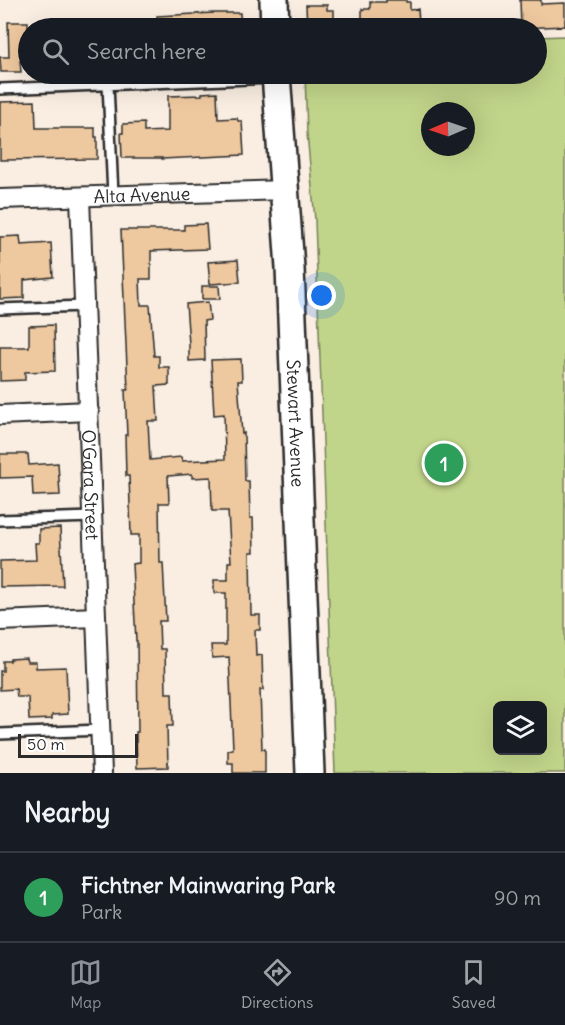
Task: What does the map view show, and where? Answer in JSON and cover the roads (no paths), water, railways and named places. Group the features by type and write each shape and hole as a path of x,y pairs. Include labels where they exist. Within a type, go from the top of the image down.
{"main road":[{"path":"274,0 275,18"},
{"name":"Stewart Avenue","path":"277,84 290,268 310,773"}],"street":[{"name":"Alta Avenue","path":"0,199 284,190"},
{"name":"O'Gara Street","path":"80,196 102,773"},
{"path":"0,415 89,411"},
{"path":"0,621 96,617"}],"lane":[{"path":"0,89 108,84 113,196"},
{"path":"0,309 85,306"},
{"path":"0,520 93,517"},
{"path":"0,734 100,730"}],"place":[{"name":"Fichtner Mainwaring Park","path":"444,463"}]}
